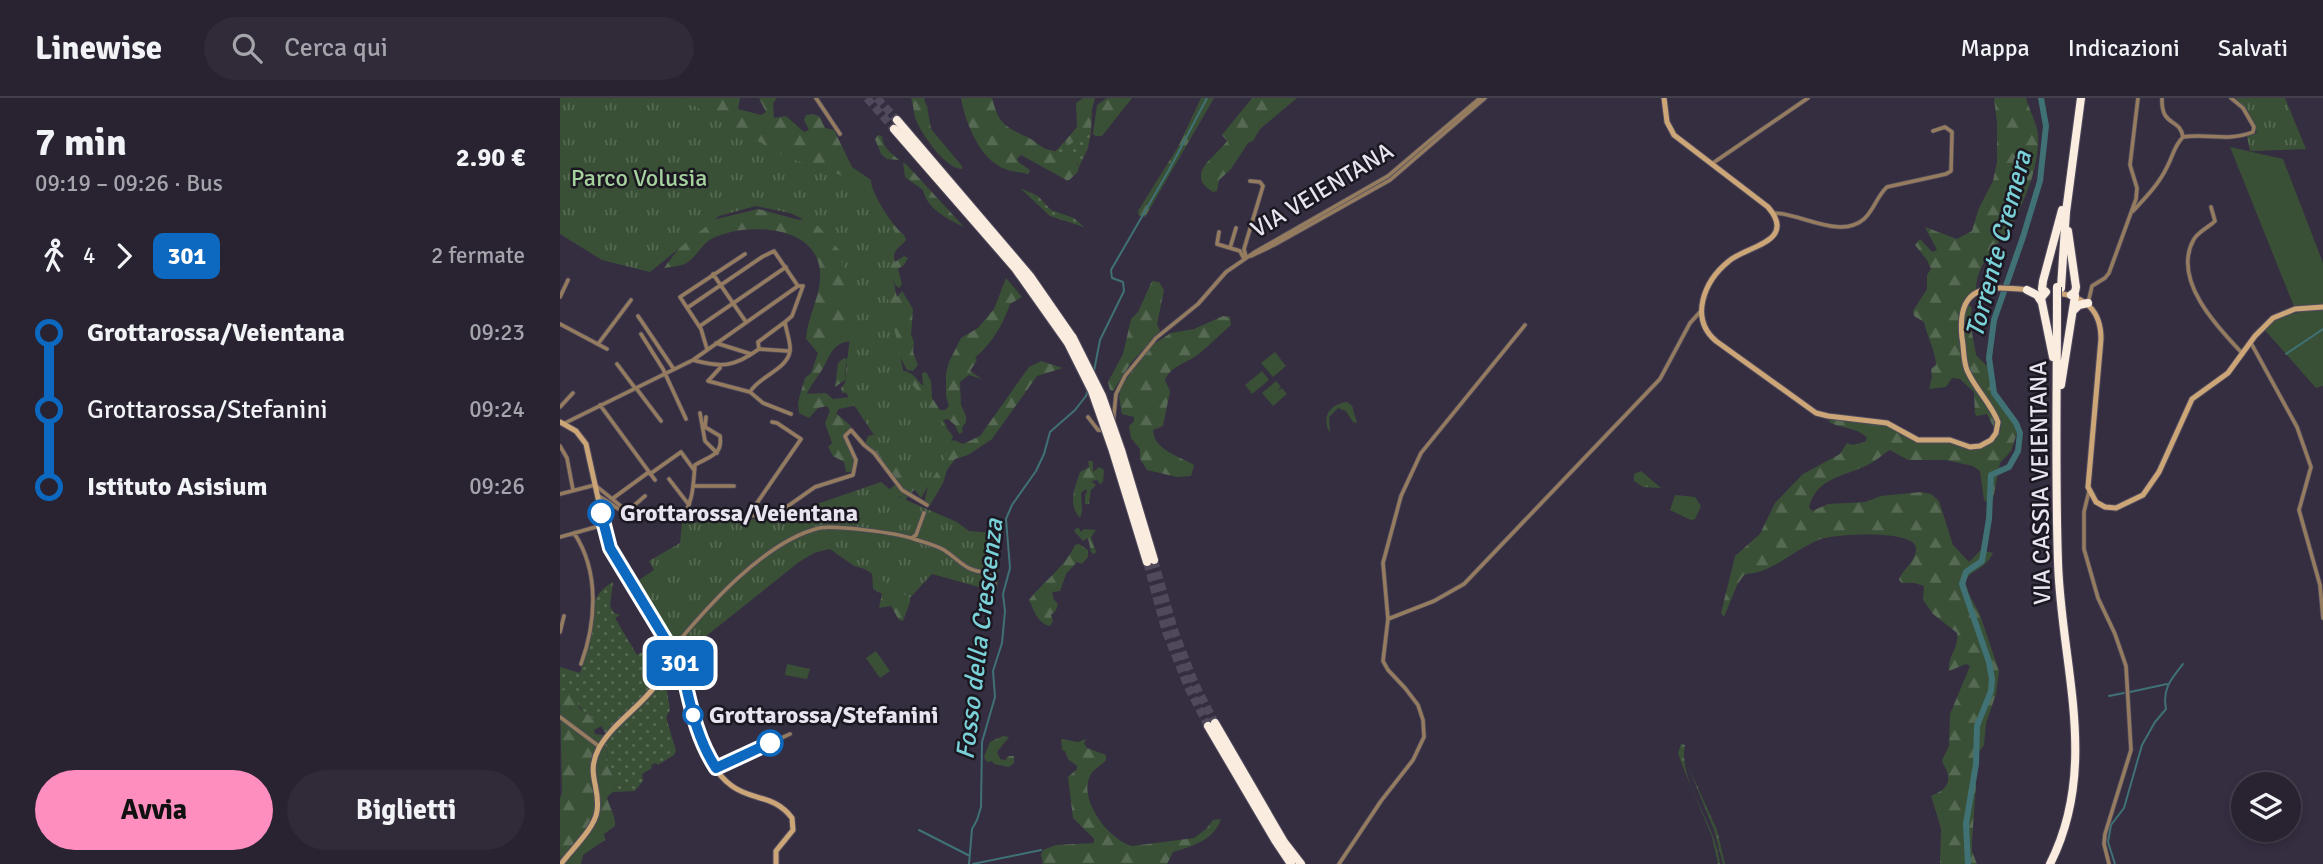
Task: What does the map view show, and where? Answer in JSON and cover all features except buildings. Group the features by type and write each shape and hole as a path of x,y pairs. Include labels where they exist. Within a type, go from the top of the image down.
{"highway":[{"name":"VIA CASSIA VEIENTANA","path":"2052,864 2072,822 2081,762 2079,719 2060,557 2059,383 2059,288 2064,211 2079,98"},
{"path":"895,125 1030,276 1099,389 1151,561"},
{"path":"2059,383 2042,302 2042,296 2046,292 2042,289 2064,211"},
{"path":"2059,383 2074,310 2079,298 2075,291 2064,211"},
{"path":"2027,290 2038,287 2043,281"},
{"path":"2027,290 2037,295 2042,302"},
{"path":"1292,864 1263,820 1212,724 1284,842 1301,864"}],"street":[{"path":"816,98 840,134"},
{"name":"VIA VEIENTANA","path":"1088,417 1099,431 1110,429 1116,416 1119,387 1140,356 1157,337 1196,307 1223,275 1245,258 1381,182 1412,159 1482,98"},
{"path":"1664,98 1666,119 1672,132 1711,165 1764,203 1773,213 1776,226 1773,236 1763,245 1737,255 1726,264 1705,294 1700,312 1704,328 1714,340 1817,413 1887,423 1918,440 1946,440 1973,447 1990,441 1998,426 1995,415 1966,367 1961,316 1967,302 1975,293 1998,287 2079,298 2098,317 2101,333 2088,476 2089,491 2084,512 2084,549 2098,598 2123,657 2132,735 2131,750 2104,839 2109,864"},
{"path":"1711,165 1808,98"},
{"path":"2079,298 2109,273 2137,191 2130,165 2138,98"},
{"path":"2162,98 2165,117 2180,128 2183,137"},
{"path":"2128,219 2155,187 2183,137 2202,135 2227,138 2253,132 2254,127 2247,115 2231,98"},
{"path":"1773,213 1838,227 1858,223 1867,215 1886,187 1950,172 1952,132 1945,127 1933,131"},
{"path":"1245,258 1244,248 1262,184 1250,181"},
{"path":"2211,207 2215,221 2195,237 2187,257 2188,271 2210,318 2243,354"},
{"path":"1230,248 1236,228"},
{"path":"1219,232 1217,244 1240,251 1245,258"},
{"path":"687,308 775,251 801,286"},
{"path":"707,349 700,326 680,298 745,254"},
{"path":"700,326 786,267"},
{"path":"713,274 746,322"},
{"path":"560,297 568,280"},
{"path":"561,423 693,359 801,286"},
{"path":"759,349 758,342 792,316 801,286"},
{"path":"598,344 631,300"},
{"path":"2089,491 2096,502 2109,508 2122,506 2143,495 2160,472 2190,402 2221,380 2267,324 2281,314 2295,309 2323,307"},
{"path":"1388,619 1434,601 1464,584 1660,379 1686,328 1700,312"},
{"path":"638,316 673,368"},
{"path":"750,392 759,380 779,367 789,352 785,322"},
{"path":"560,325 607,349"},
{"path":"1339,864 1381,801 1413,760 1424,737 1423,720 1418,705 1384,664 1388,619 1383,563 1397,506 1412,468 1430,441 1525,325"},
{"path":"641,334 665,373 686,419"},
{"path":"716,343 752,355"},
{"path":"2250,343 2297,427 2311,467 2299,510 2320,585 2323,618"},
{"path":"693,359 721,366 742,361 759,349 789,352"},
{"path":"617,364 661,421"},
{"path":"721,366 708,381 750,392 763,403 791,414"},
{"path":"560,408 573,393"},
{"path":"600,405 655,480"},
{"path":"701,413 705,440 717,453"},
{"path":"681,518 689,505 695,486 694,470 697,463 717,453 721,447 721,437 705,427 706,417"},
{"path":"748,516 801,439 772,422"},
{"path":"561,423 575,430 585,442 610,548 681,665 686,680"},
{"path":"597,495 631,515 681,518 776,514 812,489 851,477 856,460 845,436 851,430 874,452 902,490 927,505"},
{"path":"560,446 567,458 573,490"},
{"path":"612,499 681,452 694,470"},
{"path":"669,479 689,505"},
{"path":"560,494 595,485"},
{"path":"595,485 630,509 645,496"},
{"path":"695,486 734,486"},
{"path":"912,538 916,535 924,513"},
{"path":"560,537 603,525"},
{"path":"776,864 776,851 793,830 792,818 778,804 732,786 716,768 699,740 683,663 673,648 757,561 796,538 821,528 912,538 943,549 953,559 972,570 990,572 995,578 994,592"},
{"path":"574,533 593,586 589,640 581,664"},
{"path":"560,632 564,616"},
{"path":"561,864 594,821 598,803 592,769 600,747 657,684 666,669 669,649"},
{"path":"668,661 677,660"},
{"path":"666,669 686,680"},
{"path":"657,684 681,670"},
{"path":"560,717 600,747"},
{"path":"716,768 790,734"}],"green space":[{"name":"Parco Volusia","path":"560,98 680,98 790,159 826,169 866,186 895,232 887,294 904,374 953,436 945,458 921,498 882,447 844,390 850,336 848,297 840,251 818,226 790,213 756,206 719,216 650,272 602,260 560,234"},
{"path":"680,98 740,98 738,109 761,115 766,112 759,98 777,98 773,103 774,118 786,116 804,132 809,130 804,120 806,115 813,114 820,117 825,128 834,130 852,167 871,180 878,201 906,240 894,255 895,262 904,256 908,258 898,269 902,284 899,288 892,276 897,297 902,291 913,309 911,335 918,365 913,371 907,370 880,318 808,195 691,113"},
{"path":"911,98 925,98 931,129 962,169 956,168 942,157 923,134 916,120"},
{"path":"961,98 992,98 997,114 1008,127 1046,149 1073,154 1079,167 1077,173 1068,181 1021,155 1017,159 1030,171 1028,174 1008,170 996,164 975,139"},
{"path":"1083,98 1095,98 1091,132 1069,145 1065,141 1077,127 1076,103"},
{"path":"1107,98 1132,98 1102,136 1096,136 1093,134 1097,105"},
{"path":"1201,98 1214,98 1145,217 1139,216 1138,211 1178,147"},
{"path":"1252,98 1297,98 1260,129 1231,169 1219,180 1217,191 1213,192 1201,179 1202,172 1227,141 1222,135"},
{"path":"1994,98 2026,98 2038,135 2036,160 2024,199 2006,233 1982,266 1976,290 1962,307 1965,367 1996,419 1995,430 1987,414 1975,414 1974,392 1960,379 1952,378 1946,387 1929,389 1931,369 1936,365 1936,360 1924,322 1914,316 1913,311 1927,289 1927,275 1931,269 1915,245 1920,239 1932,252 1937,250 1925,227 1957,239 1972,231 1979,208 1993,181 1997,162"},
{"path":"2236,98 2285,98 2306,149 2250,151 2247,136 2257,133 2248,113"},
{"path":"1091,132 1088,148 1079,167 1078,163 1055,152 1065,141 1069,145"},
{"path":"878,135 882,136 885,147 899,160 887,159 881,154 875,139"},
{"path":"2230,147 2283,159 2323,263 2323,306 2295,309"},
{"path":"903,163 964,227 945,217 929,203 923,190 905,177"},
{"path":"1020,188 1038,196 1051,210 1074,218 1084,227 1050,216"},
{"path":"758,209 799,220 808,218 834,233 853,255 847,259 849,289 855,301 868,311 871,326 866,335 835,348 807,394 826,393 833,399 852,397 856,402 836,413 851,426 846,435 855,459 856,472 846,472 844,462 833,456 828,447 832,443 825,423 830,411 827,406 818,408 809,418 799,413 798,403 805,378 811,373 818,353 806,339 820,284 819,265 813,251 803,241 789,234 774,230 741,230 709,240 685,264 664,268 682,244 704,222"},
{"path":"1006,278 1022,297 1010,304 996,333 975,358 977,360 970,371 982,379 969,375 960,382 961,405 966,422 962,428 963,432 959,434 948,419 943,420 947,426 945,427 896,371 909,372 923,386 922,373 926,372 931,381 932,398 940,410 945,410 949,406 946,373 949,362 961,338 978,328 994,309"},
{"path":"1152,281 1159,282 1164,290 1157,324 1160,331 1131,363 1113,391 1110,390 1108,382 1123,354 1131,319 1138,312"},
{"path":"1969,305 1972,308 1970,321 1976,355 1988,367 1996,400 2007,408 2017,433 2011,451 2000,463 1993,499 1987,502 1984,500 1980,471 1973,466 1946,460 1908,460 1890,450 1867,466 1828,482 1813,496 1809,507 1812,511 1828,504 1865,502 1881,496 1921,492 1931,494 1939,501 1953,545 1969,562 1981,550 1993,553 1986,563 1965,581 1999,671 1996,694 1986,723 1984,745 1978,753 1973,780 1976,785 1972,851 1977,864 1940,864 1941,828 1931,796 1947,784 1948,774 1942,760 1949,746 1950,714 1970,666 1966,664 1949,671 1957,633 1933,614 1923,600 1924,586 1902,583 1899,580 1916,553 1912,542 1889,535 1873,534 1821,539 1771,567 1744,575 1724,617 1721,613 1735,556 1760,534 1775,503 1803,474 1840,454 1847,443 1852,445 1865,442 1867,438 1863,434 1829,422 1830,419 1890,425 1912,439 1972,449 1979,449 1996,439 2001,429 2000,422 1972,374 1964,349 1963,319"},
{"path":"2323,309 2323,386 2316,388 2263,328 2292,314"},
{"path":"1223,316 1230,317 1231,325 1201,352 1168,375 1165,380 1170,391 1163,426 1153,430 1154,437 1162,447 1194,465 1191,476 1177,477 1147,470 1140,459 1140,449 1131,438 1129,426 1134,417 1122,414 1119,397 1121,386 1152,345 1171,333 1194,329"},
{"path":"856,341 862,394 859,395 856,385 850,392 842,393 841,388 849,379 850,367 846,363 845,380 835,387 838,363 844,358 847,359"},
{"path":"1275,352 1286,366 1273,377 1261,363"},
{"path":"1041,361 1063,368 1037,376 992,439 968,455 955,459 929,507 923,506 928,487 948,443 954,440 963,444 980,436 1029,367"},
{"path":"1262,371 1269,380 1252,394 1245,385"},
{"path":"1276,381 1281,387 1277,391 1282,388 1287,394 1273,406 1262,393"},
{"path":"1347,402 1352,406 1357,423 1353,422 1346,411 1338,408 1329,417 1330,433 1326,422 1328,413 1335,406"},
{"path":"877,434 915,489 905,500 899,496 893,502 881,482 889,490 897,483 878,455 870,451 865,444 868,436"},
{"path":"1088,461 1093,461 1093,472 1099,467 1104,470 1103,482 1100,484 1097,480 1091,481 1096,485 1091,490 1089,504 1085,504 1086,489 1081,493 1080,518 1074,507 1073,495 1080,472 1089,467"},
{"path":"1641,471 1661,488 1643,487 1634,481 1634,474"},
{"path":"881,482 899,497 957,522 969,531 995,533 1000,542 997,592 932,574 910,598 832,548 814,553 799,562 681,656 636,582 654,570 649,561 680,543 682,523 775,518 817,506"},
{"path":"1675,495 1695,497 1701,506 1695,519 1691,520 1670,510"},
{"path":"1078,527 1081,532 1084,529 1096,530 1091,537 1096,552 1094,554 1091,552 1088,538 1083,541 1074,531"},
{"path":"815,535 910,587 910,602 903,621 899,620 891,606 879,608 882,594 873,589 872,571 854,566 830,549 812,552 807,557 791,563"},
{"path":"1079,544 1088,550 1088,557 1082,564 1077,562 1066,574 1060,591 1052,592 1058,604 1051,615 1053,621 1050,626 1036,616 1029,600 1060,567 1075,545"},
{"path":"613,582 610,606 614,613 620,615 615,618 637,655 661,641 667,651 663,669 669,681 666,685 670,710 666,717 676,751 658,765 651,765 652,768 642,774 643,781 635,791 613,792 617,783 605,762 608,754 602,735 606,735 604,730 577,702 560,695 560,667 580,673 590,641 595,601 604,588"},
{"path":"876,651 890,671 880,678 866,658"},
{"path":"787,664 810,669 807,679 785,675"},
{"path":"566,689 576,692 579,708 603,725 594,730 595,734 602,735 608,754 605,762 617,783 607,797 615,826 604,834 605,840 583,855 581,864 560,864 560,695"},
{"path":"1003,736 1009,737 997,752 1000,759 1014,756 1014,763 1009,767 987,762 984,757 990,742"},
{"path":"1061,739 1078,742 1086,739 1084,743 1087,748 1106,755 1106,760 1090,776 1088,796 1105,828 1123,842 1132,846 1194,838 1213,820 1221,819 1218,826 1202,841 1173,852 1167,864 1043,864 1043,850 1056,845 1094,843 1094,839 1073,818 1068,777 1077,766 1062,750"},
{"path":"1681,744 1685,745 1687,773 1712,834 1720,864 1678,753"},
{"path":"1688,766 1717,830 1725,864 1723,864 1714,830"}],"waterway":[{"name":"Fosso della Crescenza","path":"1094,371 1100,340 1124,291 1123,282 1112,278 1111,270 1207,98"},
{"name":"Torrente Cremera","path":"1968,864 1966,824 1976,764 1977,726 1991,691 1992,679 1989,662 1962,584 1966,572 1982,561 1989,519 1991,475 2009,467 2018,451 2020,433 1994,393 1989,358 1994,320 2040,181 2046,126 2041,98"},
{"path":"2286,354 2323,329"},
{"name":"Fosso della Crescenza","path":"969,864 972,829 981,807 982,742 995,697 993,671 1002,643 1005,611 1003,594 1010,568 1006,519 1012,505 1036,471 1050,432 1075,410 1088,390"},
{"path":"2115,864 2108,842 2111,825 2124,808 2142,745 2166,709 2166,690 2183,664"},
{"path":"2130,692 2167,684"},
{"path":"2109,696 2124,693"},
{"path":"919,830 968,855"},
{"path":"973,864 1041,850"}],"tunnel":[{"path":"867,98 894,129"},
{"path":"877,98 897,120"},
{"path":"1154,560 1174,630 1195,684 1215,723"},
{"path":"1147,562 1166,632 1188,687 1208,726"}],"bus line":[{"name":"301","path":"601,513 610,548 681,665 699,740 716,768 770,743"}],"place":[{"name":"Grottarossa/Veientana","path":"601,513"},
{"name":"Grottarossa/Stefanini","path":"693,715"}]}
